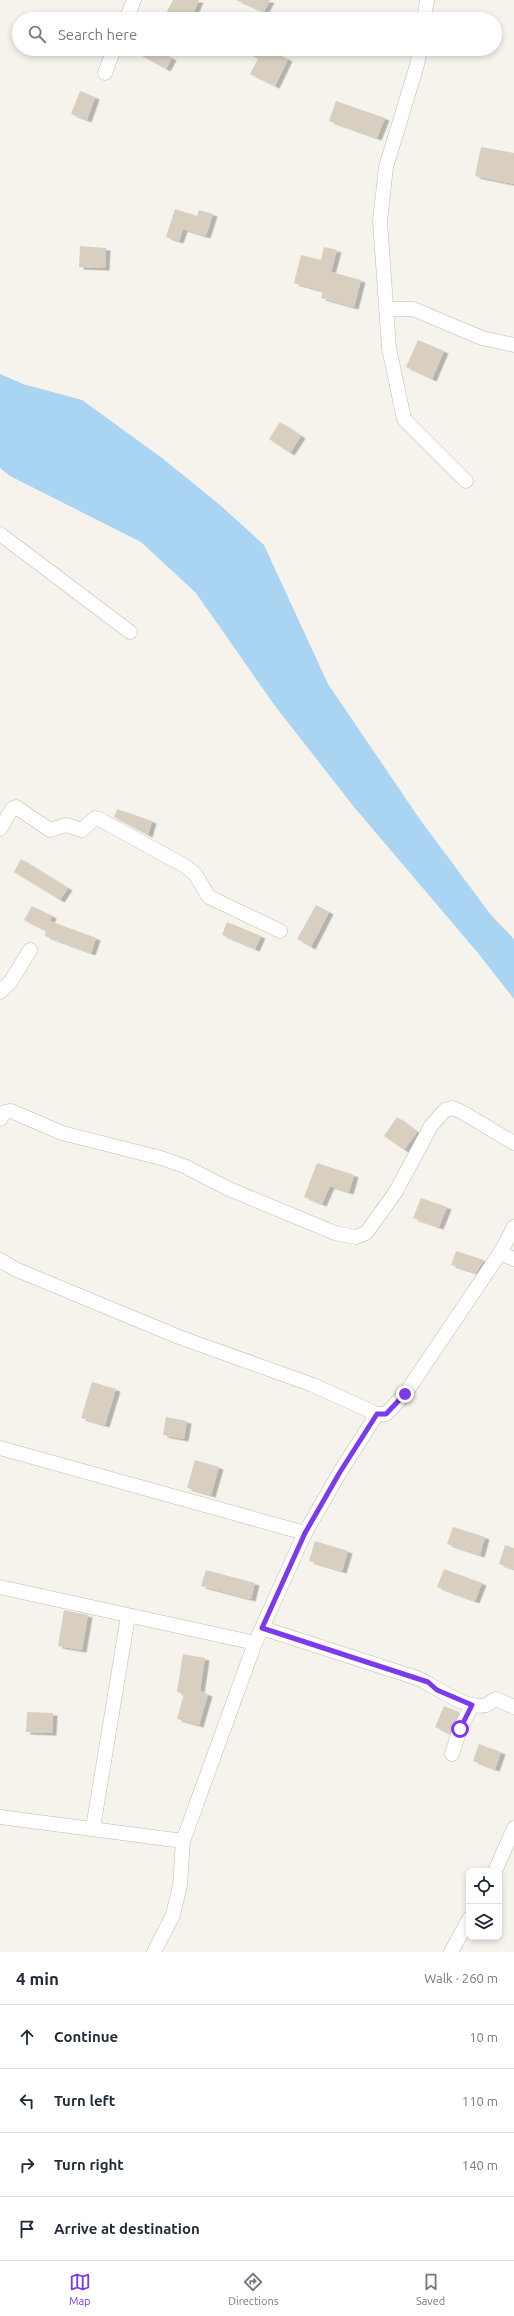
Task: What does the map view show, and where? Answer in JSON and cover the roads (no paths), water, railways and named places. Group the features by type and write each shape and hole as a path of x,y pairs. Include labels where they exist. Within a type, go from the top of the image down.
{"street":[{"path":"129,12 134,0"},
{"path":"425,12 427,0"},
{"path":"105,73 111,56"},
{"path":"419,56 386,167 380,221 389,348 404,419 466,481"},
{"path":"387,309 413,309 482,338 514,346"},
{"path":"0,534 130,632"},
{"path":"0,829 12,809 16,807 50,830 66,825 82,830 95,818 99,819 185,866 195,874 209,897 280,931"},
{"path":"0,992 11,981 30,950"},
{"path":"3,1111 62,1133 161,1158 184,1166 229,1189 335,1233 356,1238 366,1233 395,1192 431,1126 445,1110 452,1108 462,1112 514,1144"},
{"path":"0,1260 15,1269 179,1337 313,1385 377,1414 386,1414 405,1394 500,1253 514,1227"},
{"path":"500,1253 514,1259"},
{"path":"154,1952 173,1915 180,1885 183,1841 255,1643 305,1533 340,1472 377,1414"},
{"path":"0,1448 305,1533"},
{"path":"0,1587 255,1643"},
{"path":"93,1828 128,1616"},
{"path":"262,1628 428,1682 437,1690 472,1705 486,1705 496,1699 514,1707"},
{"path":"452,1754 460,1729 472,1705"},
{"path":"0,1817 183,1841"},
{"path":"496,1868 514,1828"},
{"path":"451,1952 466,1924"}],"water":[{"path":"0,374 23,384 82,400 162,458 220,505 264,545 328,684 421,821 491,915 514,939 514,999 478,953 354,807 275,706 196,593 141,542 10,476 0,468"}]}
